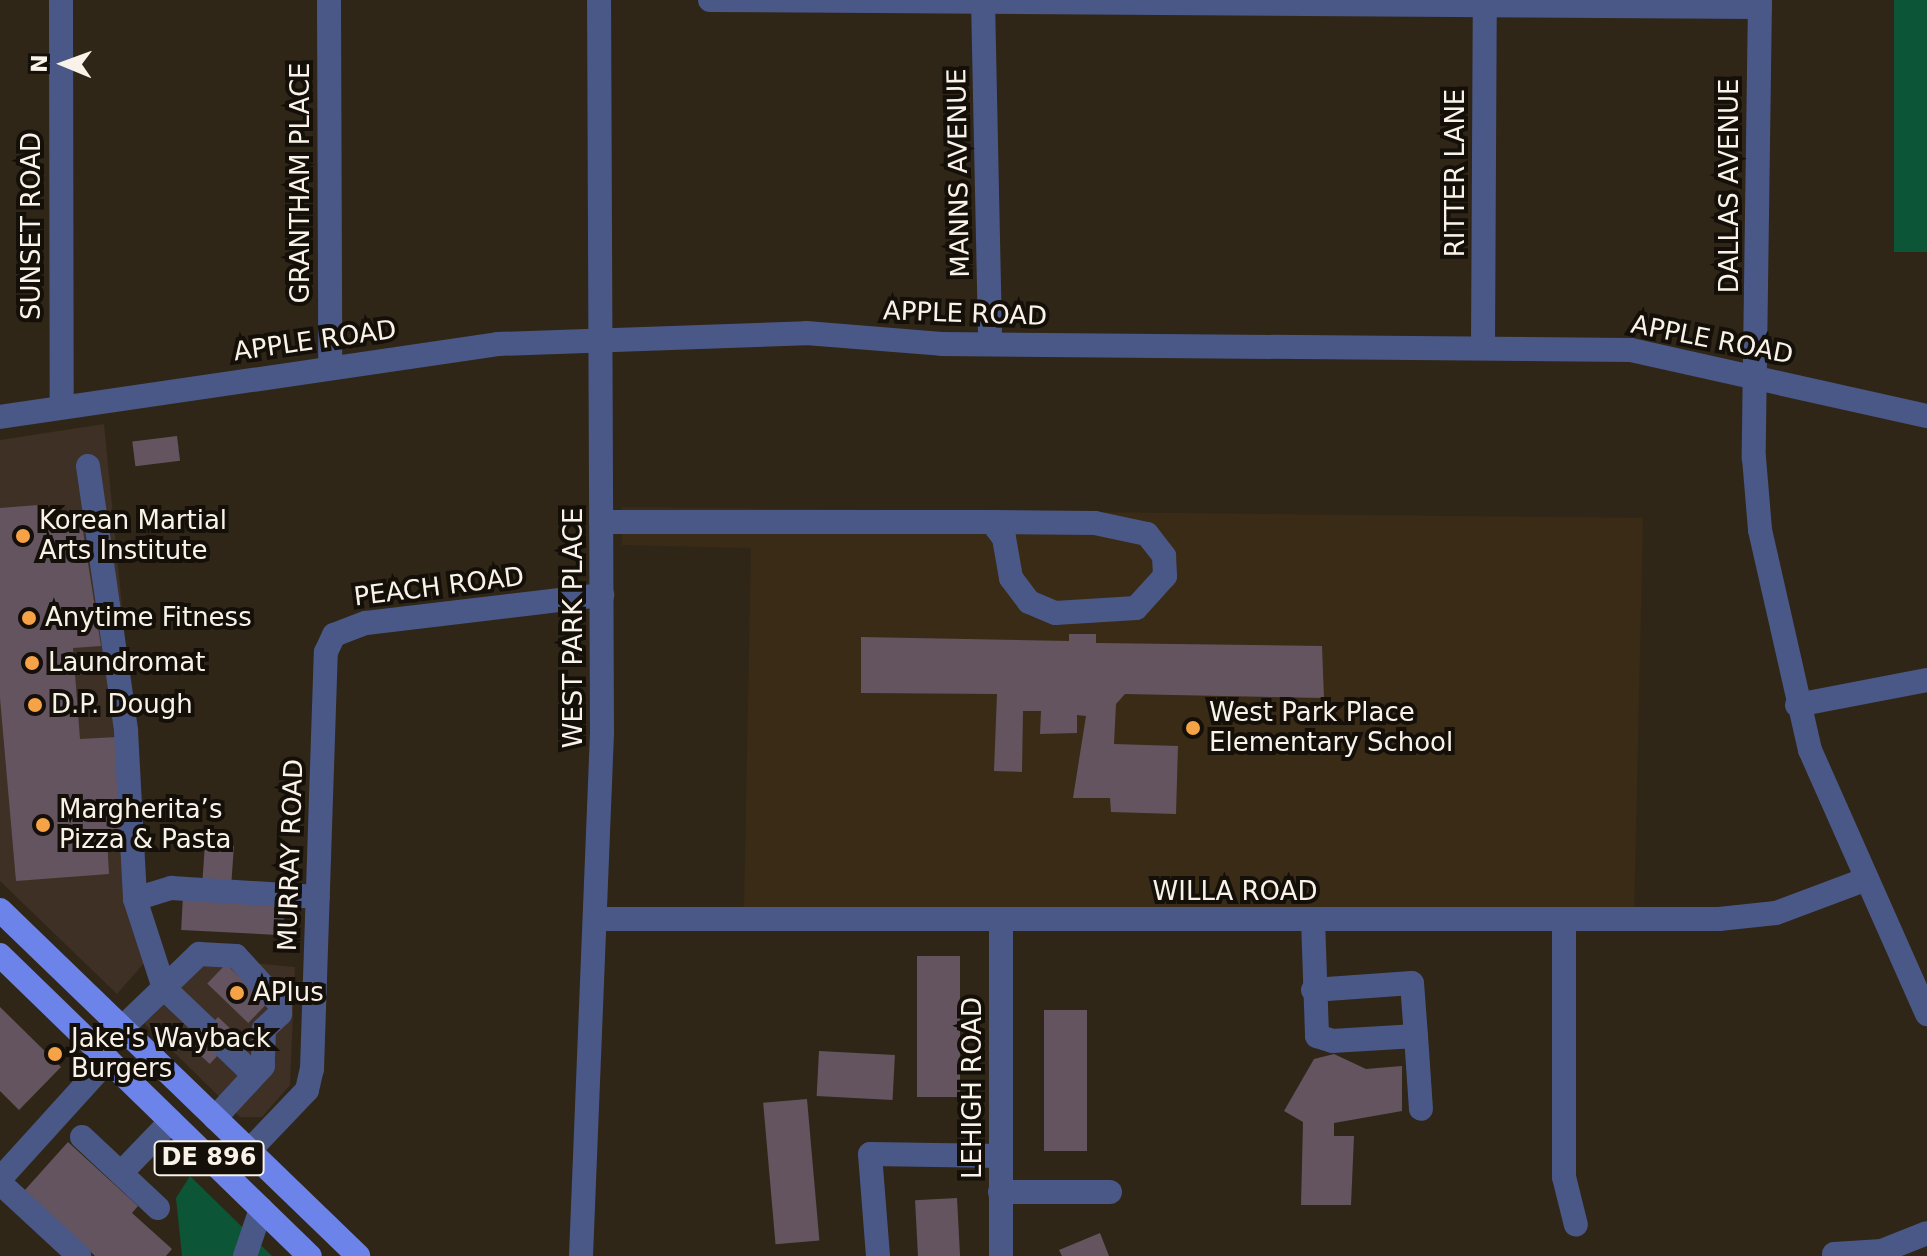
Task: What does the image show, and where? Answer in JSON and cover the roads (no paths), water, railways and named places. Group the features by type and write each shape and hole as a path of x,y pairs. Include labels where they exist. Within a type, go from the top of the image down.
{"main road":[{"name":"DE 896","path":"0,910 358,1256"},
{"name":"DE 896","path":"0,955 310,1256"},
{"path":"77,1030 122,1028"},
{"path":"108,1060 156,1062"}],"street":[{"name":"SUNSET ROAD","path":"61,0 62,405"},
{"name":"GRANTHAM PLACE","path":"329,0 330,367"},
{"name":"WEST PARK PLACE","path":"581,1256 596,919 602,595 599,0"},
{"path":"710,0 1760,4"},
{"name":"MANNS AVENUE","path":"983,2 990,344"},
{"name":"RITTER LANE","path":"1483,347 1485,3"},
{"name":"DALLAS AVENUE","path":"1760,4 1757,374 1760,530 1797,705 1867,879 1918,969 1927,1014"},
{"name":"APPLE ROAD","path":"0,417 62,405 498,344 806,333 990,344 1642,351 1757,374 1927,416"},
{"path":"88,466 126,731 135,899 164,988 206,1028"},
{"path":"601,522 992,522 1133,527 1158,544 1165,576 1136,608 1055,613 1029,602 1011,578 1004,538 992,522"},
{"name":"PEACH ROAD","path":"334,635 366,623 602,595"},
{"name":"MURRAY ROAD","path":"249,1151 307,1090 318,897 326,652 334,635"},
{"path":"1797,705 1927,680"},
{"name":"WILLA ROAD","path":"596,919 1564,920 1758,916 1867,879"},
{"path":"135,899 171,888 318,897"},
{"name":"LEHIGH ROAD","path":"1001,920 1001,1256"},
{"path":"1313,920 1313,990 1320,1039 1416,1036"},
{"path":"1564,920 1564,1177 1576,1225"},
{"path":"122,1028 199,954 236,956 280,1004 264,1029 263,1066 215,1118"},
{"path":"1313,990 1412,983 1421,1109"},
{"path":"225,1047 254,1075"},
{"path":"79,1256 0,1181 108,1060"},
{"path":"121,1173 171,1121"},
{"path":"82,1137 158,1208"},
{"path":"878,1256 870,1154 1001,1156"},
{"path":"1000,1192 1110,1192"},
{"path":"245,1256 261,1209"},
{"path":"1834,1254 1882,1251 1927,1233"}],"place":[{"name":"Korean Martial Arts Institute","path":"23,536"},
{"name":"Anytime Fitness","path":"29,618"},
{"name":"Laundromat","path":"32,663"},
{"name":"D.P. Dough","path":"35,705"},
{"name":"West Park Place Elementary School","path":"1193,728"},
{"name":"Margherita’s Pizza & Pasta","path":"43,825"},
{"name":"APlus","path":"237,993"},
{"name":"Jake's Wayback Burgers","path":"55,1054"}]}
